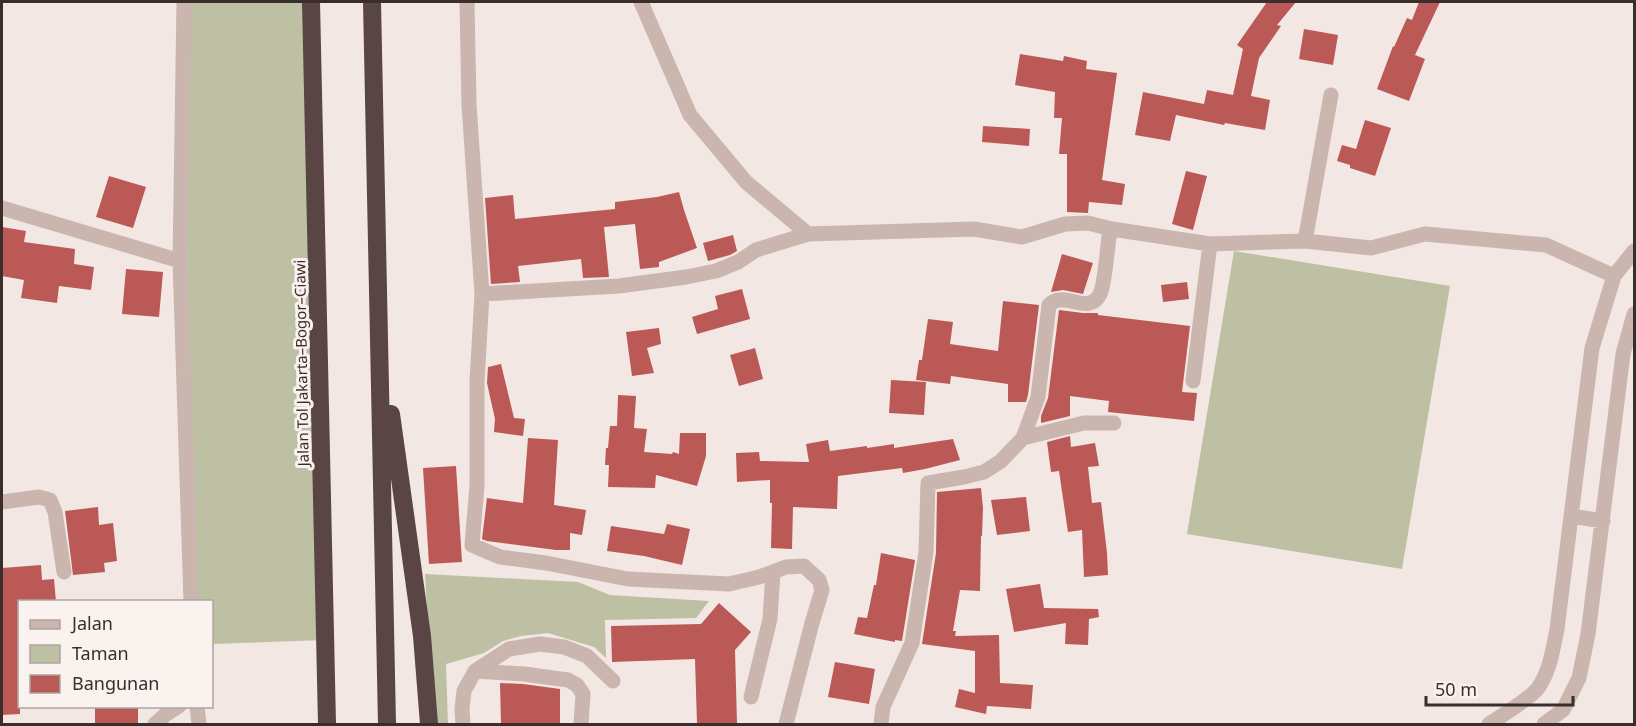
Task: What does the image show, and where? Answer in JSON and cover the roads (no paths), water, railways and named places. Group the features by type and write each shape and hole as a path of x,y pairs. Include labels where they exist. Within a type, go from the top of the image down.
{"highway":[{"name":"Jalan Tol Jakarta–Bogor–Ciawi","path":"311,2 327,724"},
{"path":"372,2 387,724"},
{"path":"380,335 422,636 429,724"}],"street":[{"path":"184,2 180,261 191,600"},
{"path":"466,2 469,105 482,294 477,381 477,486 472,545 500,558 546,563 628,579 729,584 759,577 786,567 804,566 819,580 822,590 786,724"},
{"path":"641,2 690,115 746,182 808,234"},
{"path":"1305,241 1331,96"},
{"path":"2,208 180,261"},
{"path":"482,294 619,285 686,277 716,271 738,262 756,250 808,234 974,229 1022,237 1065,224 1088,223 1112,229 1210,244 1305,241 1371,248 1425,234 1546,245 1614,276"},
{"path":"881,724 883,707 912,643 926,552 928,483 984,472 1001,461 1023,438 1038,397 1049,305 1053,301 1062,299 1076,303 1094,302 1101,292 1108,237 1112,229"},
{"path":"1193,381 1210,244"},
{"path":"1488,724 1538,689 1549,667 1557,629 1592,348 1614,276 1635,251"},
{"path":"1544,724 1563,710 1579,678 1588,634 1623,354 1635,314"},
{"path":"1023,438 1084,423 1114,423"},
{"path":"2,502 39,497 50,500 55,512 64,572"},
{"path":"1571,516 1602,521"},
{"path":"751,697 770,619 772,572"},
{"path":"463,724 464,691 475,671 508,649 540,644 564,647 586,656 613,681"},
{"path":"475,671 568,680 577,685 583,694 581,724"},
{"path":"155,724 176,708"},
{"path":"196,708 199,724"}]}
